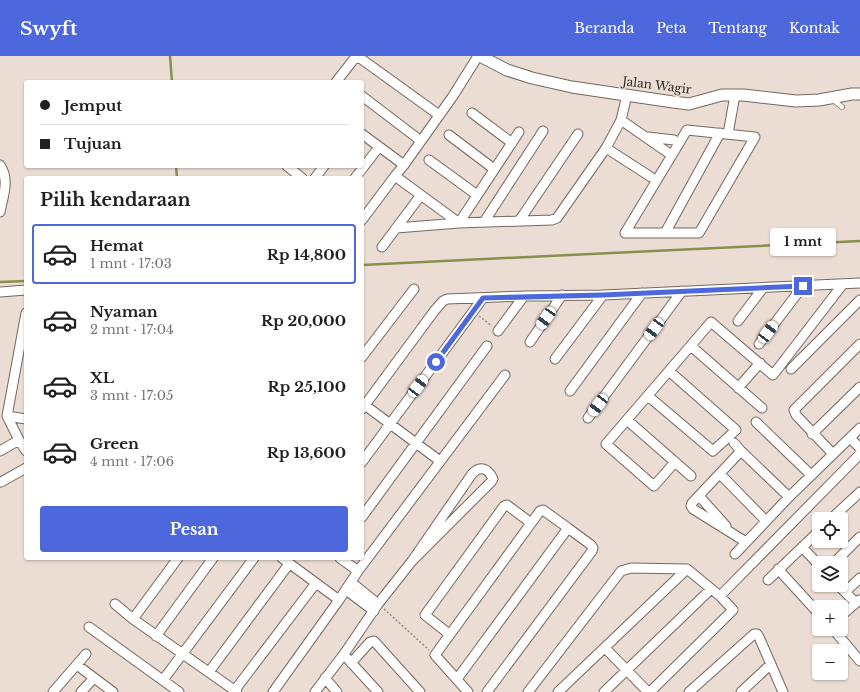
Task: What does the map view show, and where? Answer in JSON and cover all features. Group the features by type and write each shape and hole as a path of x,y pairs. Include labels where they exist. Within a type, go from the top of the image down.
{"street":[{"name":"Jalan Wagir","path":"479,56 507,70 532,78 572,86 689,104 722,95 743,95 796,101 819,100 860,94"},
{"path":"364,217 404,165 479,56"},
{"path":"340,80 354,59 360,58 439,115"},
{"path":"396,228 459,223 552,220 557,218 606,148 621,120 627,95"},
{"path":"665,233 724,134 735,95"},
{"path":"364,98 421,141"},
{"path":"472,113 512,143"},
{"path":"621,120 667,152"},
{"path":"687,130 724,134 754,137 699,233 625,233 687,130"},
{"path":"484,222 543,131"},
{"path":"459,223 519,132"},
{"path":"519,221 578,134"},
{"path":"449,135 494,169"},
{"path":"364,136 404,165"},
{"path":"646,137 674,140"},
{"path":"364,166 379,147"},
{"path":"606,148 651,177"},
{"path":"429,160 477,195"},
{"path":"0,165 6,179 0,212"},
{"path":"290,168 300,176"},
{"path":"357,176 363,168"},
{"path":"395,176 459,223"},
{"path":"382,246 421,195"},
{"path":"364,404 443,301 451,299 603,295 860,283"},
{"path":"675,462 654,486 606,444 711,322 773,375 843,284"},
{"path":"759,344 803,286"},
{"path":"738,321 762,288"},
{"path":"364,354 414,289"},
{"path":"0,292 24,290"},
{"path":"588,418 682,291"},
{"path":"570,391 642,293"},
{"path":"530,342 562,295"},
{"path":"555,359 603,295"},
{"path":"498,331 524,296"},
{"path":"364,459 483,298"},
{"path":"791,369 860,300"},
{"path":"24,324 7,416 24,448"},
{"path":"833,454 812,434 796,415 794,410 860,344"},
{"path":"364,514 487,346"},
{"path":"691,346 762,408"},
{"path":"738,388 760,363"},
{"path":"648,396 713,451 736,430 669,371"},
{"path":"273,692 340,600 358,571 505,375"},
{"path":"812,434 860,387"},
{"path":"364,406 440,461"},
{"path":"7,416 24,418"},
{"path":"627,420 691,476"},
{"path":"756,422 811,476"},
{"path":"734,554 789,497 860,428"},
{"path":"850,438 860,448"},
{"path":"0,451 19,440"},
{"path":"734,443 789,497"},
{"path":"741,451 692,503 692,508 746,542"},
{"path":"720,596 860,454"},
{"path":"315,692 412,560 476,469 483,468 488,472 493,479 491,482 412,560"},
{"path":"1,482 24,469"},
{"path":"720,474 766,521"},
{"path":"839,512 860,492"},
{"path":"699,496 734,534"},
{"path":"449,634 425,615 504,506 507,505 531,523"},
{"path":"468,692 435,655 531,523 540,511 543,510 593,548 487,692"},
{"path":"457,679 568,528"},
{"path":"841,556 860,537"},
{"path":"768,580 812,538"},
{"path":"802,547 812,558"},
{"path":"133,619 177,560"},
{"path":"156,636 212,560"},
{"path":"163,680 252,560"},
{"path":"285,560 340,600"},
{"path":"343,560 358,571"},
{"path":"209,672 290,564"},
{"path":"528,692 621,571 630,568 687,570 720,596 733,610 649,692 605,648"},
{"path":"778,569 812,606"},
{"path":"558,692 687,570"},
{"path":"848,584 860,578"},
{"path":"116,604 156,636 236,691 316,583"},
{"path":"348,586 376,607"},
{"path":"604,692 711,589"},
{"path":"846,592 858,602 848,610"},
{"path":"89,627 179,692"},
{"path":"689,692 754,634 757,634 759,637 783,692"},
{"path":"841,636 857,650 860,661"},
{"path":"351,663 370,642 374,641 420,692"},
{"path":"53,692 86,654"},
{"path":"344,654 378,692"},
{"path":"741,692 771,664"},
{"path":"77,665 113,692"},
{"path":"81,692 94,678"},
{"path":"324,678 337,692"}],"lane":[{"path":"831,98 842,107"}],"path":[{"path":"473,312 498,331"},
{"path":"376,607 435,655"}],"waterway":[{"path":"170,56 172,80"},
{"path":"176,168 177,176"},
{"path":"364,265 860,241"},
{"path":"0,282 24,281"}],"route":[{"path":"436,362 483,298 603,295 803,286"}]}
